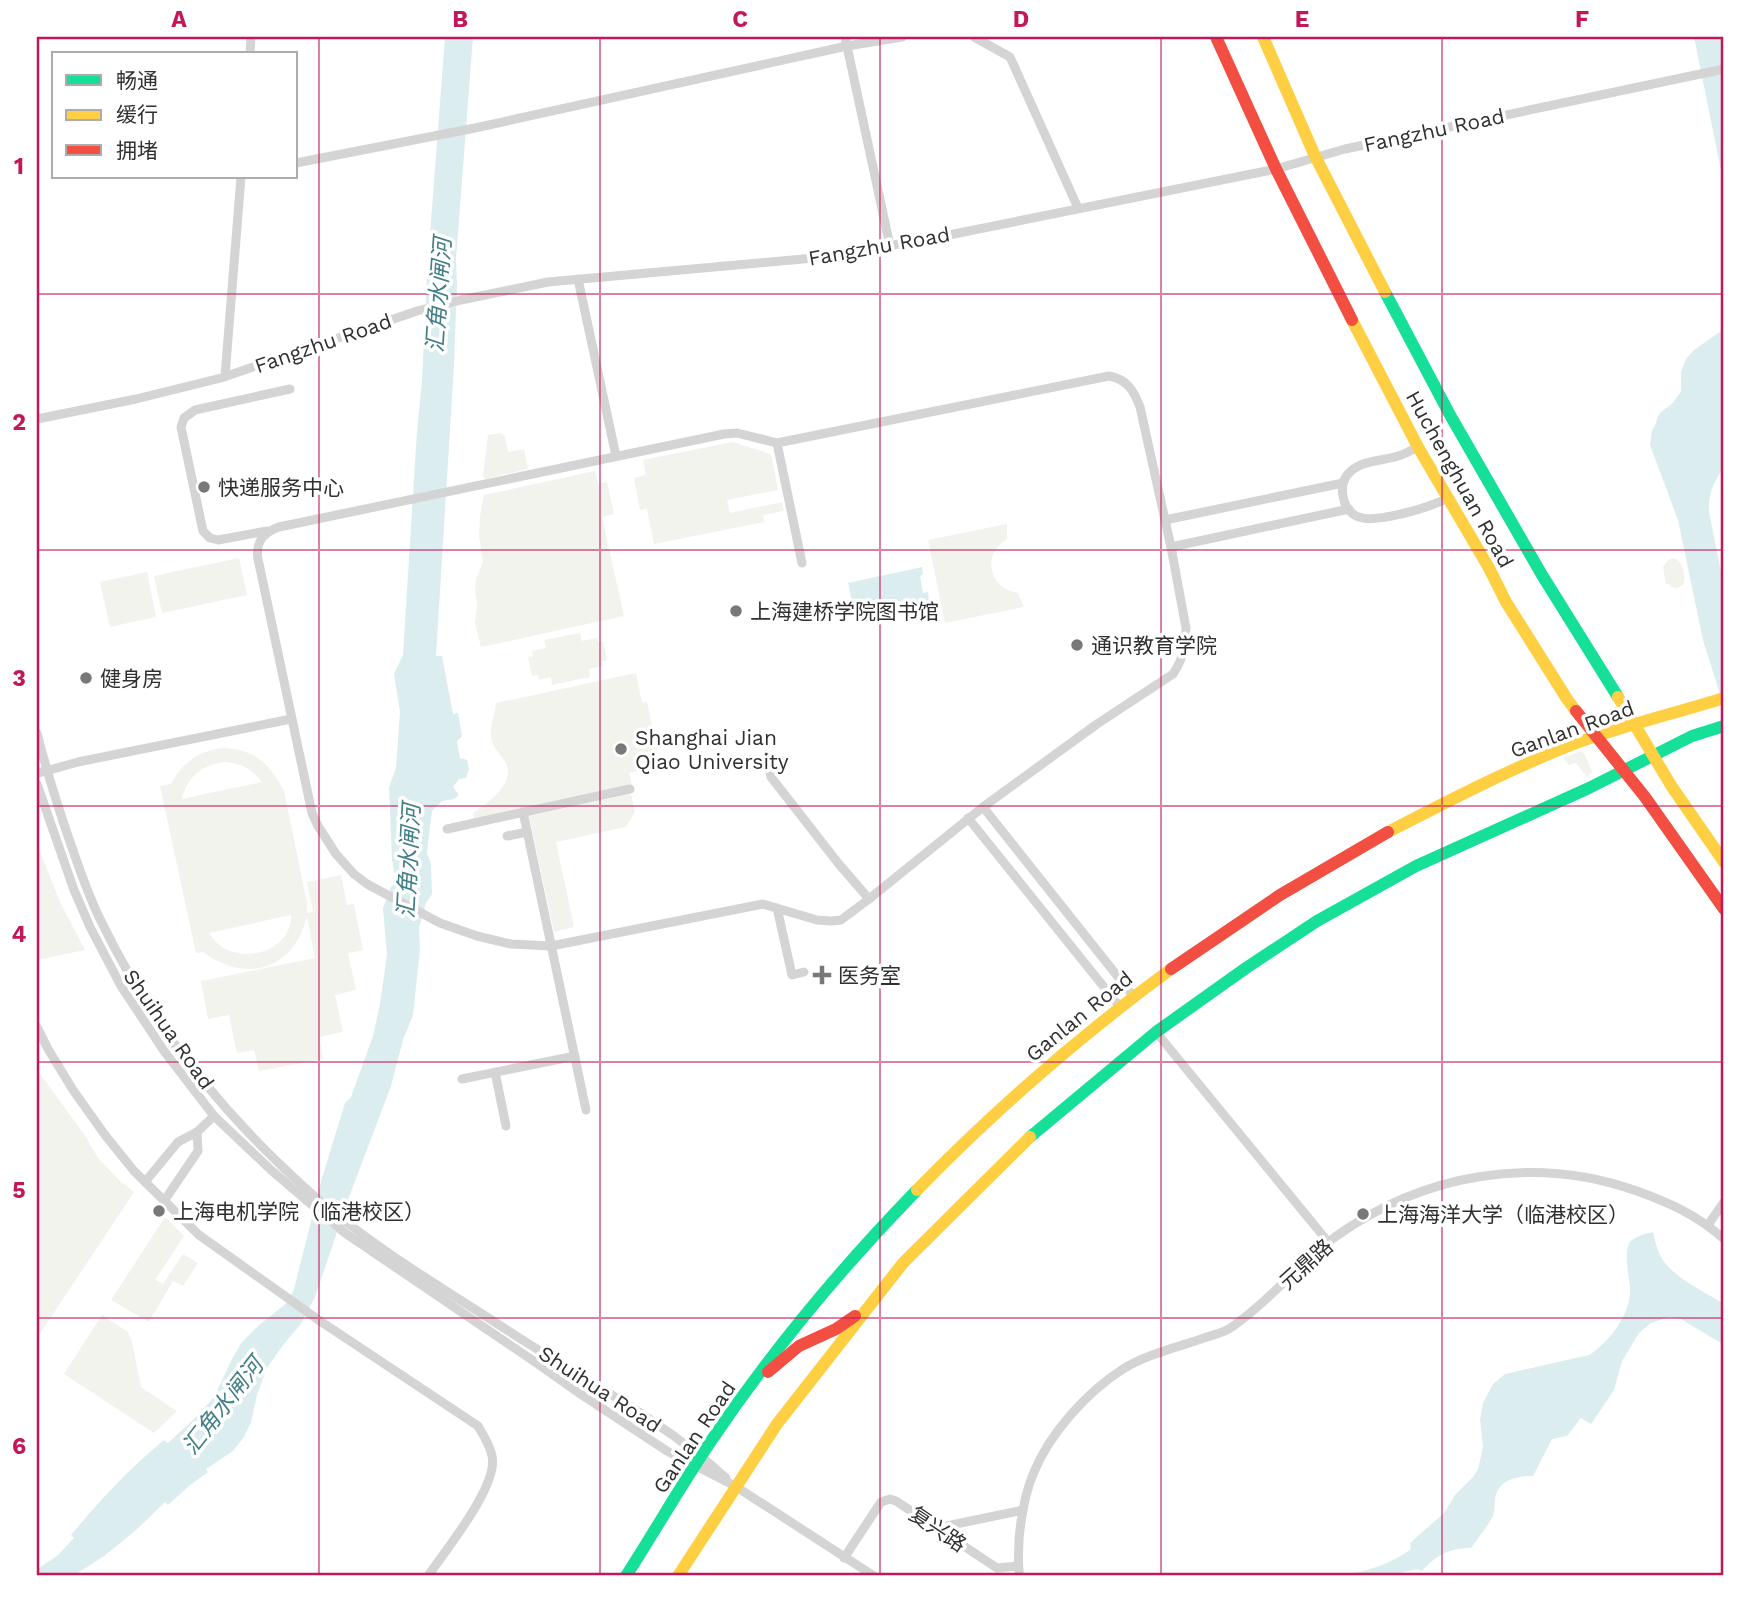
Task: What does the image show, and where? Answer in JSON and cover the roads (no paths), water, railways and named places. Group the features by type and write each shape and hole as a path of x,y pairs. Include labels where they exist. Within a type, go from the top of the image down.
{"main road":[{"name":"Huchenghuan Road","path":"1216,37 1276,169 1334,286 1418,447 1513,613 1567,699 1624,770 1724,909"},
{"name":"Huchenghuan Road","path":"1263,37 1315,156 1396,316 1450,415 1542,575 1634,726 1724,862"},
{"name":"Ganlan Road","path":"626,1576 723,1423 819,1297 920,1185 991,1115 1056,1057 1211,939 1346,855 1481,785 1553,753 1596,736 1722,699"},
{"path":"678,1576 777,1424 904,1263 1027,1139 1094,1082 1156,1032 1246,968 1317,921 1369,891 1416,866 1588,788 1692,736 1724,726"},
{"path":"747,1391 799,1346 836,1329 867,1308"}],"street":[{"path":"298,163 475,128 846,42 902,37"},
{"path":"974,37 1010,57 1078,208"},
{"path":"846,42 890,246"},
{"name":"Fangzhu Road","path":"37,419 136,399 225,376 417,311 461,300 548,282 825,257 890,246 1276,169 1315,156 1724,69"},
{"path":"225,376 241,178"},
{"path":"578,279 616,456"},
{"path":"269,531 260,541 257,552 291,719 312,813 318,826 335,854 354,874 380,892 431,918 477,936 511,944 551,946 763,904 817,920 841,920 968,818 1097,724 1173,674 1183,655 1186,641 1171,547 1136,396 1132,388 1116,377 1099,377 777,443 731,433 269,531 218,540 210,538 203,531 181,427 184,418 195,410 290,388"},
{"path":"777,443 802,563"},
{"path":"1418,447 1398,456 1353,469 1343,483 1343,498 1349,509 1363,518 1377,519 1432,506 1448,498"},
{"path":"1165,520 1343,483"},
{"path":"1171,547 1349,509"},
{"path":"42,772 78,762 291,719"},
{"name":"Shuihua Road","path":"37,733 42,772 102,923 133,982 174,1044 242,1126 313,1195 383,1249 613,1396 698,1461 874,1576"},
{"path":"766,756 771,777 869,899"},
{"name":"Shuihua Road","path":"37,784 74,890 107,962 164,1051 214,1115 310,1205 345,1233 667,1451 698,1461"},
{"path":"447,829 630,789"},
{"path":"983,807 1134,997"},
{"path":"523,812 586,1110"},
{"path":"968,818 1120,1007"},
{"path":"507,836 527,832"},
{"path":"1009,869 1023,858"},
{"path":"778,908 792,975 804,972"},
{"path":"37,1027 73,1090 105,1135 134,1171 199,1235 320,1321 478,1426 493,1458 490,1475 482,1497 428,1576"},
{"path":"1156,1032 1329,1243"},
{"path":"462,1079 575,1056"},
{"path":"495,1072 506,1126"},
{"path":"145,1182 178,1142 197,1132 214,1115"},
{"path":"164,1201 198,1152 197,1132"},
{"name":"元鼎路","path":"1019,1571 1021,1519 1033,1473 1054,1437 1076,1409 1124,1369 1227,1330 1266,1301 1329,1243 1386,1206 1442,1184 1475,1177 1524,1172 1580,1176 1610,1181 1678,1207 1724,1238"},
{"path":"1708,1225 1724,1202"},
{"name":"复兴路","path":"844,1558 881,1502 890,1499 997,1568 1019,1571"},
{"path":"937,1528 1023,1510"}],"water":[{"name":"汇角水闸河","path":"445,37 473,37 456,259 454,365 436,656 442,656 453,714 458,713 462,736 457,741 460,758 467,760 469,769 466,778 459,779 453,787 459,795 454,799 442,801 432,811 427,853 431,864 432,894 426,903 419,928 420,949 413,1015 403,1040 391,1086 315,1297 300,1325 267,1368 244,1437 233,1451 206,1469 208,1472 168,1505 165,1502 104,1556 73,1576 37,1576 37,1569 57,1556 74,1538 71,1535 127,1474 164,1440 168,1443 193,1420 214,1397 242,1342 288,1302 294,1289 322,1178 345,1103 351,1097 373,1036 387,955 383,908 396,881 392,860 389,787 396,768 400,712 394,674 403,655"},
{"path":"1694,37 1724,37 1724,185"},
{"path":"1724,329 1724,468 1712,489 1709,512 1724,587 1724,707 1703,640 1678,520 1650,445 1658,416 1673,403 1681,391 1681,372 1686,359 1694,350"},
{"path":"922,567 923,574 920,576 923,593 928,592 929,601 855,616 848,583"},
{"path":"1653,1232 1660,1256 1665,1263 1685,1281 1724,1304 1724,1345 1681,1319 1669,1317 1651,1323 1639,1333 1622,1361 1614,1390 1591,1424 1581,1418 1567,1436 1552,1439 1533,1476 1508,1480 1499,1488 1493,1516 1471,1548 1456,1549 1444,1554 1422,1571 1417,1569 1386,1576 1341,1576 1378,1567 1411,1549 1410,1543 1444,1513 1455,1495 1473,1477 1478,1469 1483,1447 1480,1420 1483,1403 1493,1384 1505,1374 1589,1355 1604,1343 1618,1326 1630,1297 1627,1259 1629,1244 1636,1237"}],"place":[{"name":"快递服务中心","path":"204,487"},
{"name":"上海建桥学院图书馆","path":"736,611"},
{"name":"通识教育学院","path":"1077,645"},
{"name":"健身房","path":"86,678"},
{"name":"Shanghai Jian Qiao University","path":"621,749"},
{"name":"医务室","path":"822,975"},
{"name":"上海电机学院（临港校区）","path":"159,1211"},
{"name":"上海海洋大学（临港校区）","path":"1363,1214"}]}
